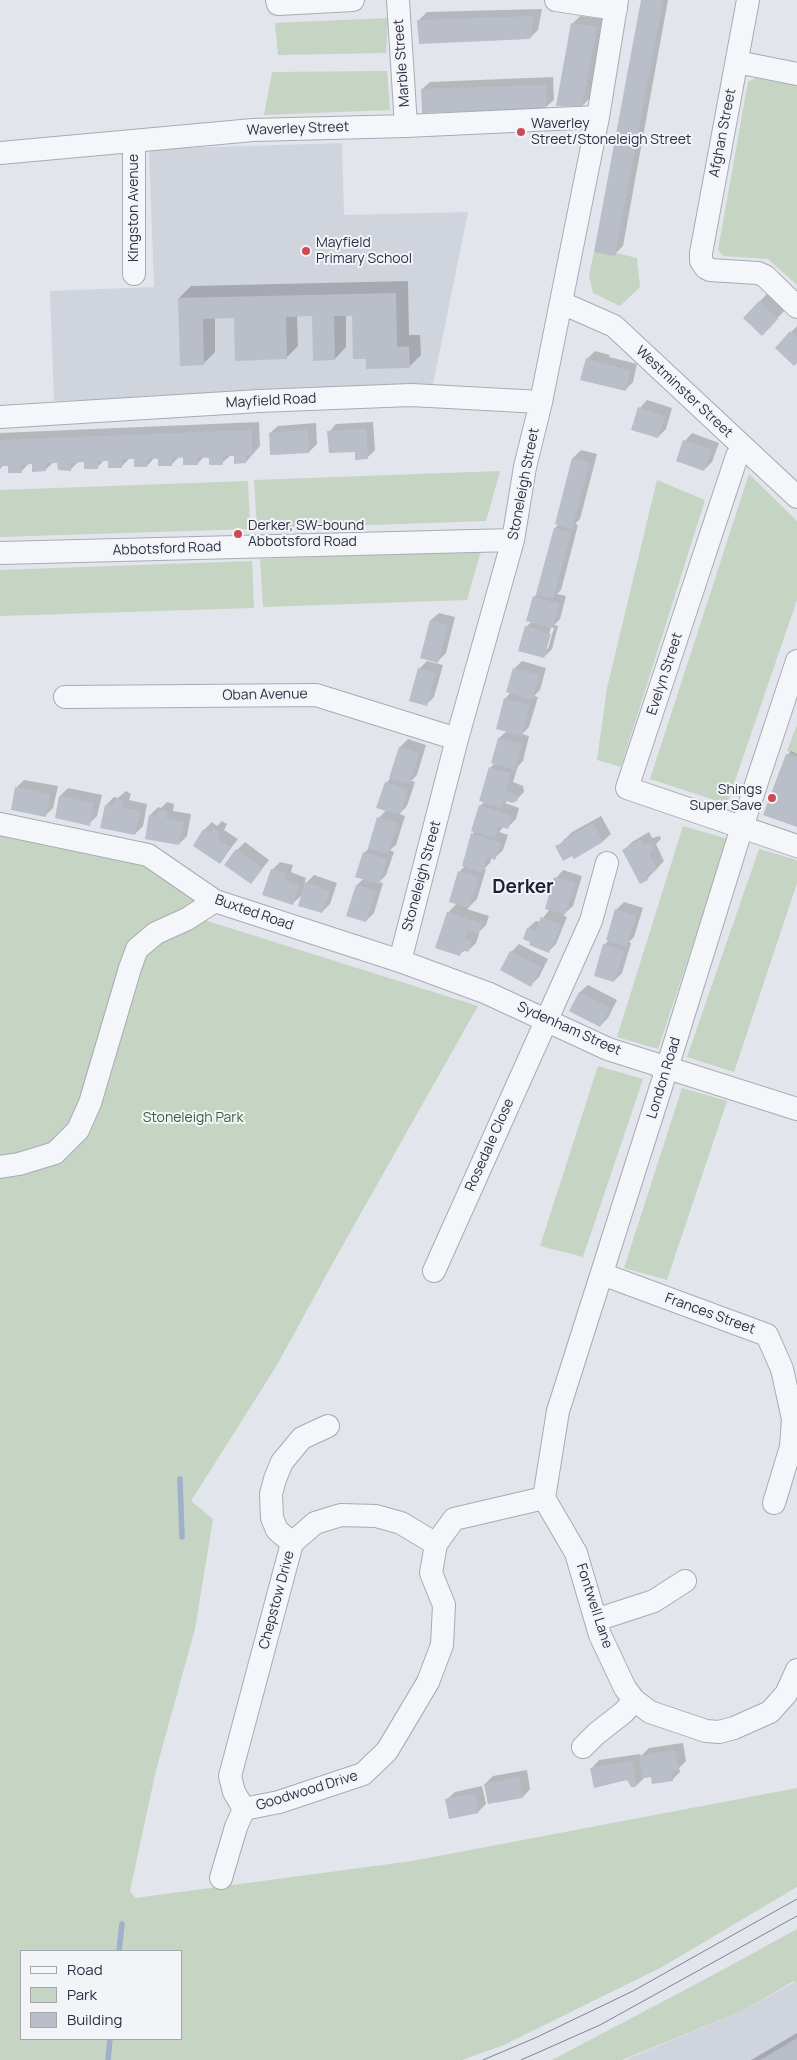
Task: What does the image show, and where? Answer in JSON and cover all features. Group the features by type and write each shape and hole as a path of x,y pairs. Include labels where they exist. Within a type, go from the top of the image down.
{"street":[{"path":"277,2 354,0"},
{"name":"Marble Street","path":"398,0 406,126"},
{"path":"556,0 616,5"},
{"name":"Afghan Street","path":"748,0 701,253 703,265 710,270 765,276 797,307"},
{"name":"Stoneleigh Street","path":"400,961 458,739 513,540 525,467 562,303 598,117 616,5"},
{"path":"737,62 797,74"},
{"name":"Waverley Street","path":"0,153 253,130 406,126 598,117"},
{"name":"Kingston Avenue","path":"134,142 134,274"},
{"name":"Westminster Street","path":"562,303 614,326 797,497"},
{"name":"Mayfield Road","path":"0,417 259,401 411,395 541,402"},
{"name":"Evelyn Street","path":"742,826 627,788 736,456 743,448"},
{"name":"Abbotsford Road","path":"0,553 513,540"},
{"name":"London Road","path":"544,1498 558,1411 742,826 797,661"},
{"name":"Oban Avenue","path":"65,697 316,695 458,739"},
{"name":"Buxted Road","path":"0,824 148,855 215,901 400,961"},
{"path":"742,826 797,846"},
{"name":"Rosedale Close","path":"434,1271 591,921 607,863"},
{"path":"0,1167 19,1164 55,1153 78,1130 90,1104 130,968 138,949 156,933 187,919 215,901"},
{"name":"Sydenham Street","path":"400,961 487,993 608,1049 797,1109"},
{"name":"Frances Street","path":"602,1274 767,1335 782,1369 793,1419 790,1447 790,1476 774,1503"},
{"path":"292,1543 276,1530 272,1518 270,1499 275,1480 282,1462 302,1438 328,1426"},
{"name":"Goodwood Drive","path":"220,1878 236,1827 244,1809 279,1802 363,1774 387,1751 428,1682 442,1645 444,1605 431,1573 436,1544 454,1519 544,1498"},
{"name":"Fontwell Lane","path":"544,1498 576,1553 600,1635 625,1688 634,1700 650,1712 706,1731 719,1732 734,1728 770,1712 786,1694 797,1670"},
{"name":"Chepstow Drive","path":"244,1809 234,1792 230,1776 292,1543 315,1523 341,1515 376,1516 401,1523 436,1544"},
{"path":"596,1620 654,1601 685,1581"},
{"path":"583,1747 624,1712 634,1700"}],"shaded area":[{"name":"Mayfield Primary School","path":"342,143 344,215 468,212 432,389 54,401 50,291 154,287 149,149"},
{"path":"795,1982 797,1984 797,2060 625,2060 744,2010"}],"green space":[{"path":"388,18 386,53 278,55 275,23"},
{"path":"387,71 390,110 264,115 272,72"},
{"path":"756,78 797,85 797,285 768,259 723,256 718,250 748,82"},
{"path":"595,248 637,258 640,287 620,306 593,293 589,275"},
{"path":"500,471 486,521 257,529 254,480"},
{"path":"749,474 797,521 797,600 727,804 650,779"},
{"path":"657,480 705,500 621,767 597,760 607,688"},
{"path":"248,481 250,529 0,537 0,490"},
{"path":"481,551 467,600 263,607 260,559"},
{"path":"252,561 254,608 0,616 0,570"},
{"path":"797,725 797,755 787,751"},
{"path":"683,826 728,839 658,1049 617,1037"},
{"name":"Stoneleigh Park","path":"10,835 149,865 193,899 198,918 478,1006 277,1365 191,1501 213,1519 195,1629 156,1770 130,1891 135,1898 412,1861 797,1788 797,1887 662,1967 504,2045 462,2060 0,2060 0,836"},
{"path":"759,849 797,860 797,883 734,1072 687,1057"},
{"path":"598,1066 643,1079 583,1257 540,1246"},
{"path":"682,1088 727,1101 667,1280 624,1268"},
{"path":"797,1929 797,1984 794,1981 744,2010 622,2060 552,2060 713,1975"}],"building":[{"path":"641,0 663,0 615,256 594,252"},
{"path":"534,16 530,39 419,44 417,20"},
{"path":"571,23 597,27 582,107 556,106"},
{"path":"546,85 546,109 422,113 421,89"},
{"path":"396,293 397,347 409,346 410,368 366,369 366,359 353,359 352,316 334,316 335,360 313,361 312,316 286,317 287,359 235,361 234,318 203,319 204,365 180,366 178,298"},
{"path":"759,301 778,319 762,336 743,318"},
{"path":"790,331 797,337 797,363 794,366 775,348"},
{"path":"586,358 630,371 626,391 580,380"},
{"path":"638,407 665,416 658,438 631,430"},
{"path":"366,429 368,459 355,460 355,452 329,453 327,431"},
{"path":"252,430 252,455 246,455 246,463 234,464 234,456 222,456 223,465 209,465 209,458 198,457 198,465 183,465 183,458 172,457 172,466 158,466 158,459 152,458 147,459 147,467 134,467 134,459 122,459 122,468 108,468 108,461 98,461 98,469 84,469 84,462 71,463 71,471 58,470 57,463 46,463 46,471 32,472 32,464 21,465 22,473 8,473 8,466 0,466 0,440"},
{"path":"308,430 309,453 270,455 269,433"},
{"path":"683,440 712,450 704,471 676,461"},
{"path":"572,458 590,462 572,529 555,524"},
{"path":"554,528 571,533 553,599 536,594"},
{"path":"533,596 559,604 552,628 526,621"},
{"path":"430,620 448,625 438,663 420,658"},
{"path":"525,626 551,634 544,658 518,651"},
{"path":"418,668 435,673 427,706 409,701"},
{"path":"513,668 539,675 532,700 506,692"},
{"path":"504,698 530,705 522,736 496,729"},
{"path":"498,738 522,744 515,770 491,763"},
{"path":"399,747 419,753 410,784 389,778"},
{"path":"786,754 797,758 797,827 763,815"},
{"path":"489,767 511,773 506,790 518,797 517,801 512,803 504,800 502,808 479,801"},
{"path":"385,782 408,790 400,815 376,808"},
{"path":"15,787 50,794 46,817 11,810"},
{"path":"59,796 94,803 90,826 55,818"},
{"path":"118,798 123,802 122,808 140,811 135,835 100,828 105,805 113,806 114,801"},
{"path":"479,805 512,816 508,829 499,826 495,838 471,831"},
{"path":"158,810 167,811 166,818 184,822 179,845 145,839 149,815 157,816"},
{"path":"377,817 398,823 388,854 368,848"},
{"path":"593,823 603,842 574,859 572,856 563,861 555,846"},
{"path":"213,828 220,832 217,838 231,848 220,864 193,846 203,829 210,834"},
{"path":"471,833 501,843 495,860 487,857 482,873 462,866"},
{"path":"641,839 644,845 652,844 654,848 649,853 657,870 646,876 648,880 640,884 622,850"},
{"path":"236,849 263,868 251,884 224,865"},
{"path":"363,852 387,859 379,884 355,877"},
{"path":"271,869 286,873 284,880 299,886 293,905 262,895"},
{"path":"458,871 479,877 469,908 449,902"},
{"path":"554,877 575,884 565,915 545,909"},
{"path":"305,882 330,891 322,913 298,906"},
{"path":"356,885 376,891 366,922 346,916"},
{"path":"615,909 636,916 626,947 606,940"},
{"path":"447,912 482,924 479,934 468,930 465,939 472,942 468,952 462,950 460,956 435,948"},
{"path":"541,917 561,925 549,953 529,945 530,942 523,939 527,928 535,931"},
{"path":"603,944 624,951 614,982 594,976"},
{"path":"510,951 541,967 531,987 500,970"},
{"path":"579,992 610,1008 600,1027 569,1011"},
{"path":"675,1750 679,1770 671,1771 673,1781 652,1784 651,1777 643,1778 639,1756"},
{"path":"633,1761 636,1787 631,1787 627,1780 594,1788 590,1768"},
{"path":"519,1777 523,1798 488,1804 484,1784"},
{"path":"475,1793 478,1813 449,1819 445,1799"},
{"path":"797,2038 797,2060 760,2060 782,2047"}],"waterway":[{"path":"180,1479 182,1537"},
{"path":"119,1950 122,1924"},
{"path":"108,2060 110,2040"}],"tram line":[{"path":"483,2060 535,2038 633,1991 797,1899"},
{"path":"521,2060 600,2025 797,1916"}],"place":[{"name":"Waverley Street/Stoneleigh Street","path":"521,132"},
{"name":"Mayfield Primary School","path":"306,251"},
{"name":"Derker, SW-bound Abbotsford Road","path":"238,534"},
{"name":"Shings Super Save","path":"772,798"}],"district":[{"name":"Derker","path":"523,888"}]}
